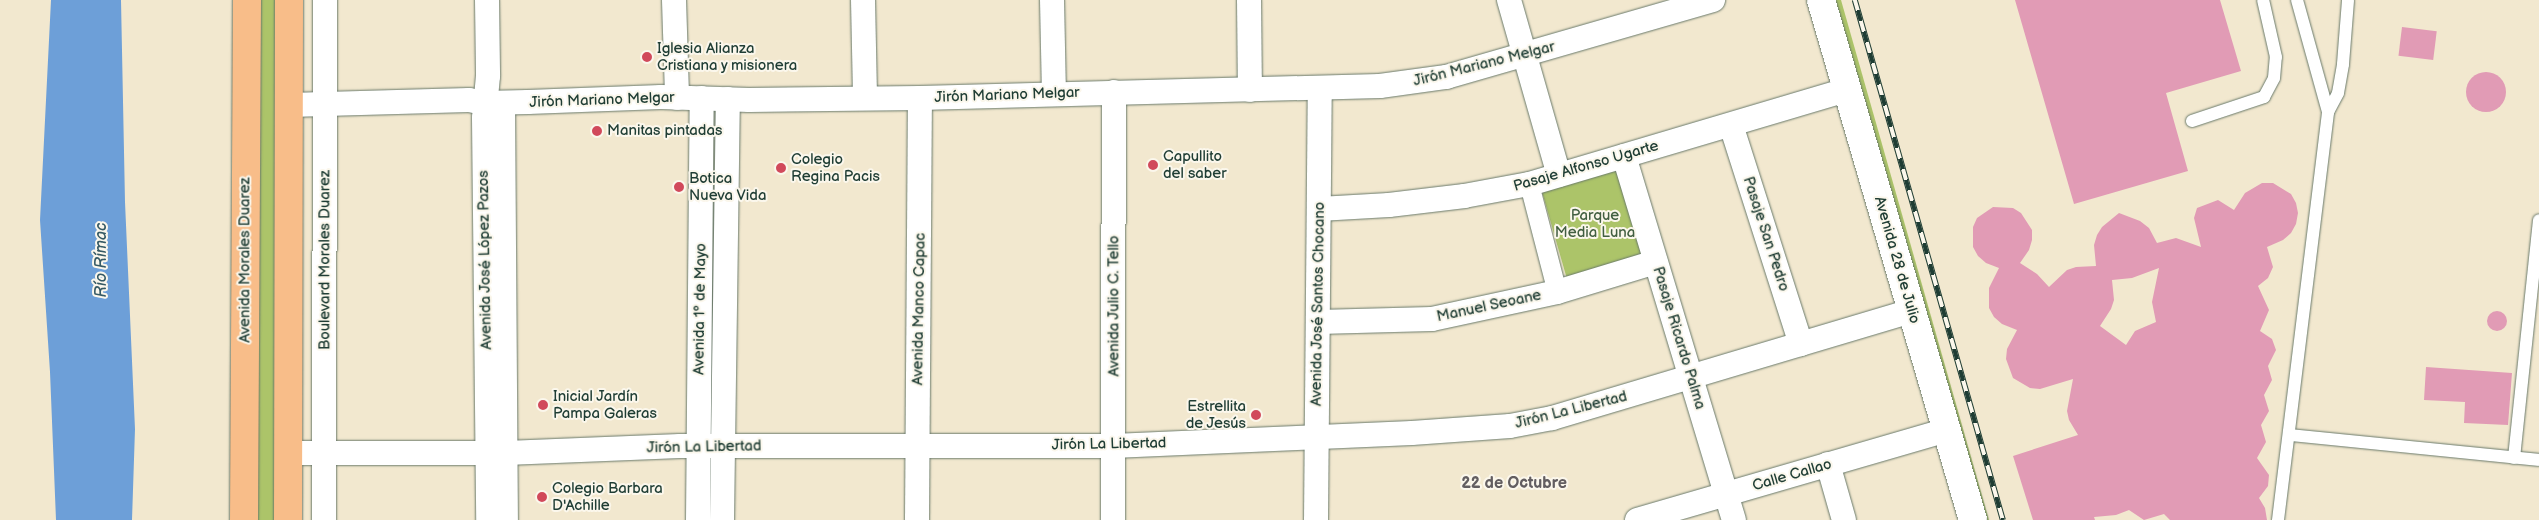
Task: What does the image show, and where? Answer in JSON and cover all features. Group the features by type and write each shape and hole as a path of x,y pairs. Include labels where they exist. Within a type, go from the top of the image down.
{"highway":[{"name":"Avenida Morales Duarez","path":"244,520 246,0"},
{"path":"288,520 289,0"}],"street":[{"name":"Boulevard Morales Duarez","path":"324,520 325,0"},
{"name":"Avenida José López Pazos","path":"487,0 488,76 493,103 497,453 506,520"},
{"path":"674,0 677,98"},
{"path":"864,0 865,98"},
{"path":"1052,0 1054,94"},
{"path":"1249,0 1250,90"},
{"path":"1509,0 1559,175"},
{"name":"Jirón Mariano Melgar","path":"289,105 469,100 493,103 677,98 920,98 1320,88 1412,83 1446,77 1524,56 1713,0"},
{"name":"Avenida 28 de Julio","path":"1821,0 1973,520"},
{"name":"Avenida José Santos Chocano","path":"1316,520 1320,88"},
{"name":"Pasaje Alfonso Ugarte","path":"1319,209 1408,203 1464,196 1529,184 1847,90"},
{"name":"Avenida Julio C. Tello","path":"1113,520 1114,92"},
{"name":"Avenida 1º de Mayo","path":"698,520 702,98"},
{"name":"Avenida Manco Capac","path":"917,520 920,98"},
{"name":"Avenida 1º de Mayo","path":"722,520 728,99"},
{"name":"Pasaje San Pedro","path":"1731,125 1801,344"},
{"name":"Pasaje Ricardo Palma","path":"1624,156 1734,520"},
{"path":"1529,184 1557,292"},
{"name":"Manuel Seoane","path":"1318,322 1402,322 1432,319 1557,292 1656,262"},
{"name":"Jirón La Libertad","path":"289,453 497,453 698,446 1113,446 1412,433 1510,426 1552,418 1912,311"},
{"name":"Calle Callao","path":"1638,520 1946,430"},
{"name":"Avenida José López Pazos","path":"488,520 497,453"},
{"path":"1828,464 1844,520"}],"lane":[{"path":"2192,121 2264,97 2274,78 2276,57 2263,0"},
{"path":"2297,0 2328,112"},
{"path":"2278,520 2290,435 2328,112 2338,93 2348,0"},
{"path":"2514,458 2539,220"},
{"path":"2290,435 2539,460"}],"green space":[{"path":"255,0 279,0 279,520 255,520"},
{"path":"1830,0 1841,0 1989,520 1976,520"},
{"name":"Parque Media Luna","path":"1623,166 1649,257 1567,281 1541,189"}],"water":[{"name":"Río Rímac","path":"51,0 121,0 125,202 135,429 132,520 56,520 50,372 40,220"}],"building":[{"path":"2015,0 2220,0 2241,71 2166,93 2188,171 2074,204"},
{"path":"2402,27 2437,31 2433,60 2398,56"},
{"path":"2486,72 2500,78 2506,92 2500,106 2486,112 2472,106 2466,92 2472,78"},
{"path":"2262,183 2273,183 2291,194 2296,203 2298,213 2296,224 2291,233 2283,240 2267,247 2273,267 2268,278 2258,286 2269,310 2260,331 2272,339 2276,350 2268,366 2272,380 2264,395 2269,411 2261,425 2266,442 2257,458 2269,475 2268,486 2259,498 2265,508 2267,520 2170,520 2164,514 2144,520 2129,510 2116,515 2094,517 2095,520 2033,520 2013,456 2078,435 2069,420 2067,411 2073,379 2040,389 2030,388 2013,378 2006,359 2007,349 2017,330 2002,324 1994,317 1989,308 1989,288 1999,268 1986,263 1978,256 1973,247 1973,227 1977,218 1993,207 2013,208 2021,213 2032,230 2032,240 2029,250 2020,263 2037,274 2049,287 2067,270 2076,267 2096,266 2094,245 2097,235 2102,227 2119,213 2140,221 2149,228 2157,243 2176,238 2201,247 2194,218 2197,208 2218,200 2234,210 2245,193","holes":["2159,268 2152,302 2156,322 2135,331 2126,345 2100,326 2111,309 2114,300 2112,280 2132,278"]},
{"path":"2493,311 2501,311 2507,317 2507,325 2501,331 2493,331 2487,325 2487,317"},
{"path":"2426,367 2512,373 2508,425 2464,423 2465,402 2424,400"}],"railway":[{"path":"1855,0 2003,520"}],"place":[{"name":"Iglesia Alianza Cristiana y misionera","path":"647,57"},
{"name":"Manitas pintadas","path":"597,131"},
{"name":"Capullito del saber","path":"1153,165"},
{"name":"Colegio Regina Pacis","path":"781,168"},
{"name":"Botica Nueva Vida","path":"679,187"},
{"name":"Inicial Jardín Pampa Galeras","path":"543,405"},
{"name":"Estrellita de Jesús","path":"1256,415"},
{"name":"Colegio Barbara D'Achille","path":"542,497"}],"district":[{"name":"22 de Octubre","path":"1514,484"}]}
